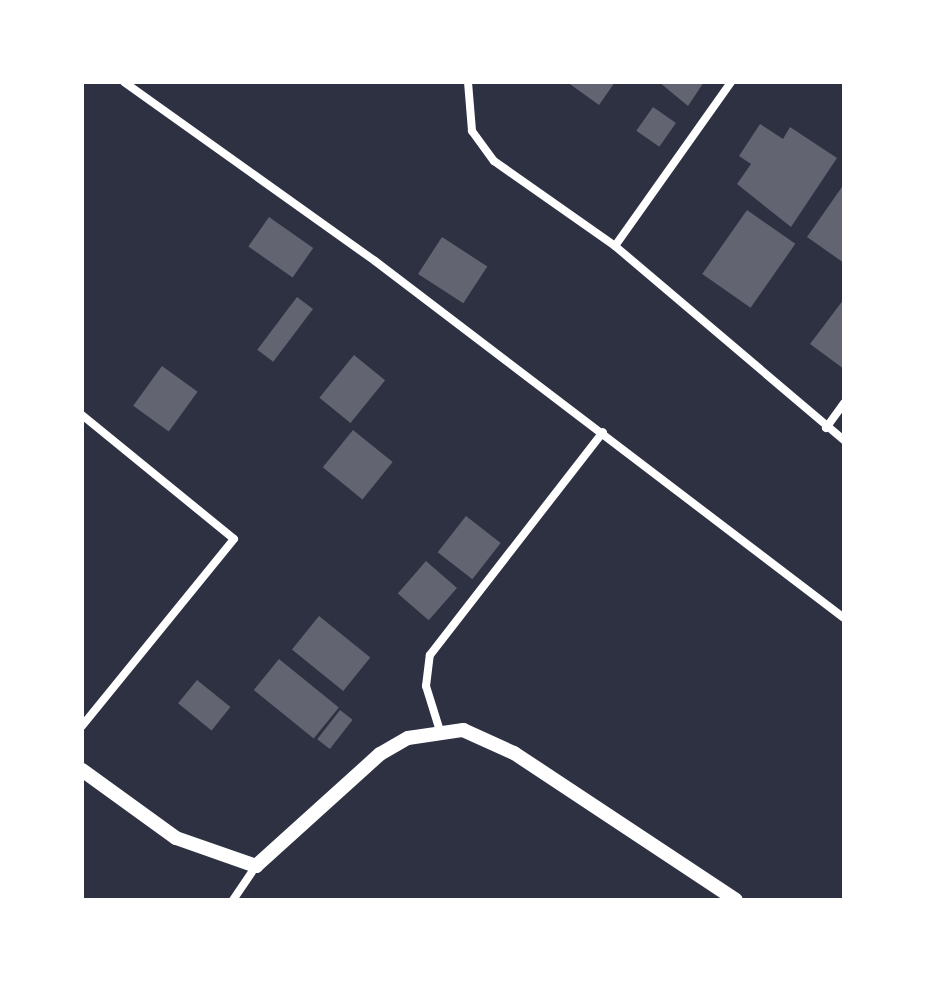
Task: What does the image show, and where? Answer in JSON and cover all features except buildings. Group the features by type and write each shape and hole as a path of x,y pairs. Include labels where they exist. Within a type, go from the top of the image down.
{"street":[{"path":"124,82 603,432 844,618"},
{"path":"468,82 472,131 494,161 615,246 826,428 844,440"},
{"path":"615,246 731,82"},
{"path":"826,428 844,403"},
{"path":"82,415 230,532 234,544 82,726"},
{"path":"440,731 426,686 430,655 603,432"},
{"path":"237,898 256,866 380,754 440,731 463,730 514,753 736,900"},
{"path":"82,770 176,838 256,866"}]}
